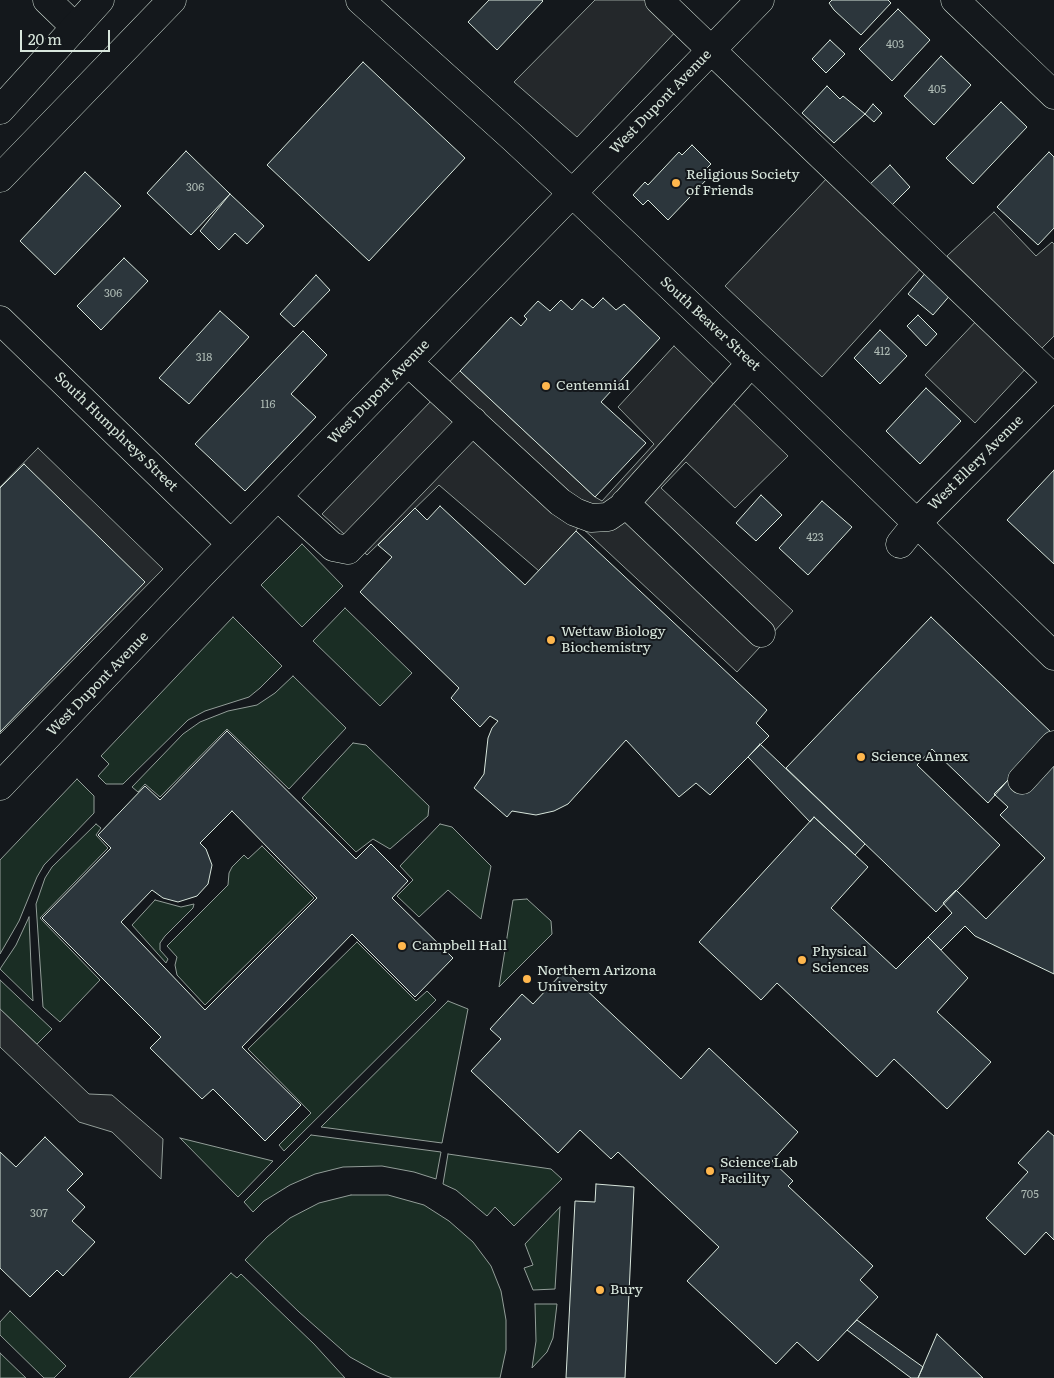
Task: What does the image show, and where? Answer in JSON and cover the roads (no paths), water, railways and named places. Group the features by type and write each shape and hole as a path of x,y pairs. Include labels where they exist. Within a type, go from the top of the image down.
{"street":[{"path":"47,0 75,27"},
{"path":"0,110 100,0"},
{"path":"0,178 172,0"},
{"name":"South Beaver Street","path":"360,0 513,138 751,363 908,534 1054,656"},
{"path":"659,0 1054,380"},
{"name":"West Dupont Avenue","path":"0,786 760,0"},
{"path":"955,0 1054,95"},
{"name":"South Humphreys Street","path":"0,320 232,544"},
{"path":"408,362 560,502 575,512 591,518 608,517 625,503 751,363"},
{"name":"West Ellery Avenue","path":"908,534 1054,385"},
{"path":"278,497 334,547 348,550 473,421"},
{"path":"625,503 761,633"},
{"path":"1022,780 1054,746"}],"place":[{"name":"Religious Society of Friends","path":"676,183"},
{"name":"Centennial","path":"546,386"},
{"name":"Wettaw Biology Biochemistry","path":"551,640"},
{"name":"Science Annex","path":"861,757"},
{"name":"Campbell Hall","path":"402,946"},
{"name":"Physical Sciences","path":"802,960"},
{"name":"Northern Arizona University","path":"527,979"},
{"name":"Science Lab Facility","path":"710,1171"},
{"name":"Bury","path":"600,1290"}]}
